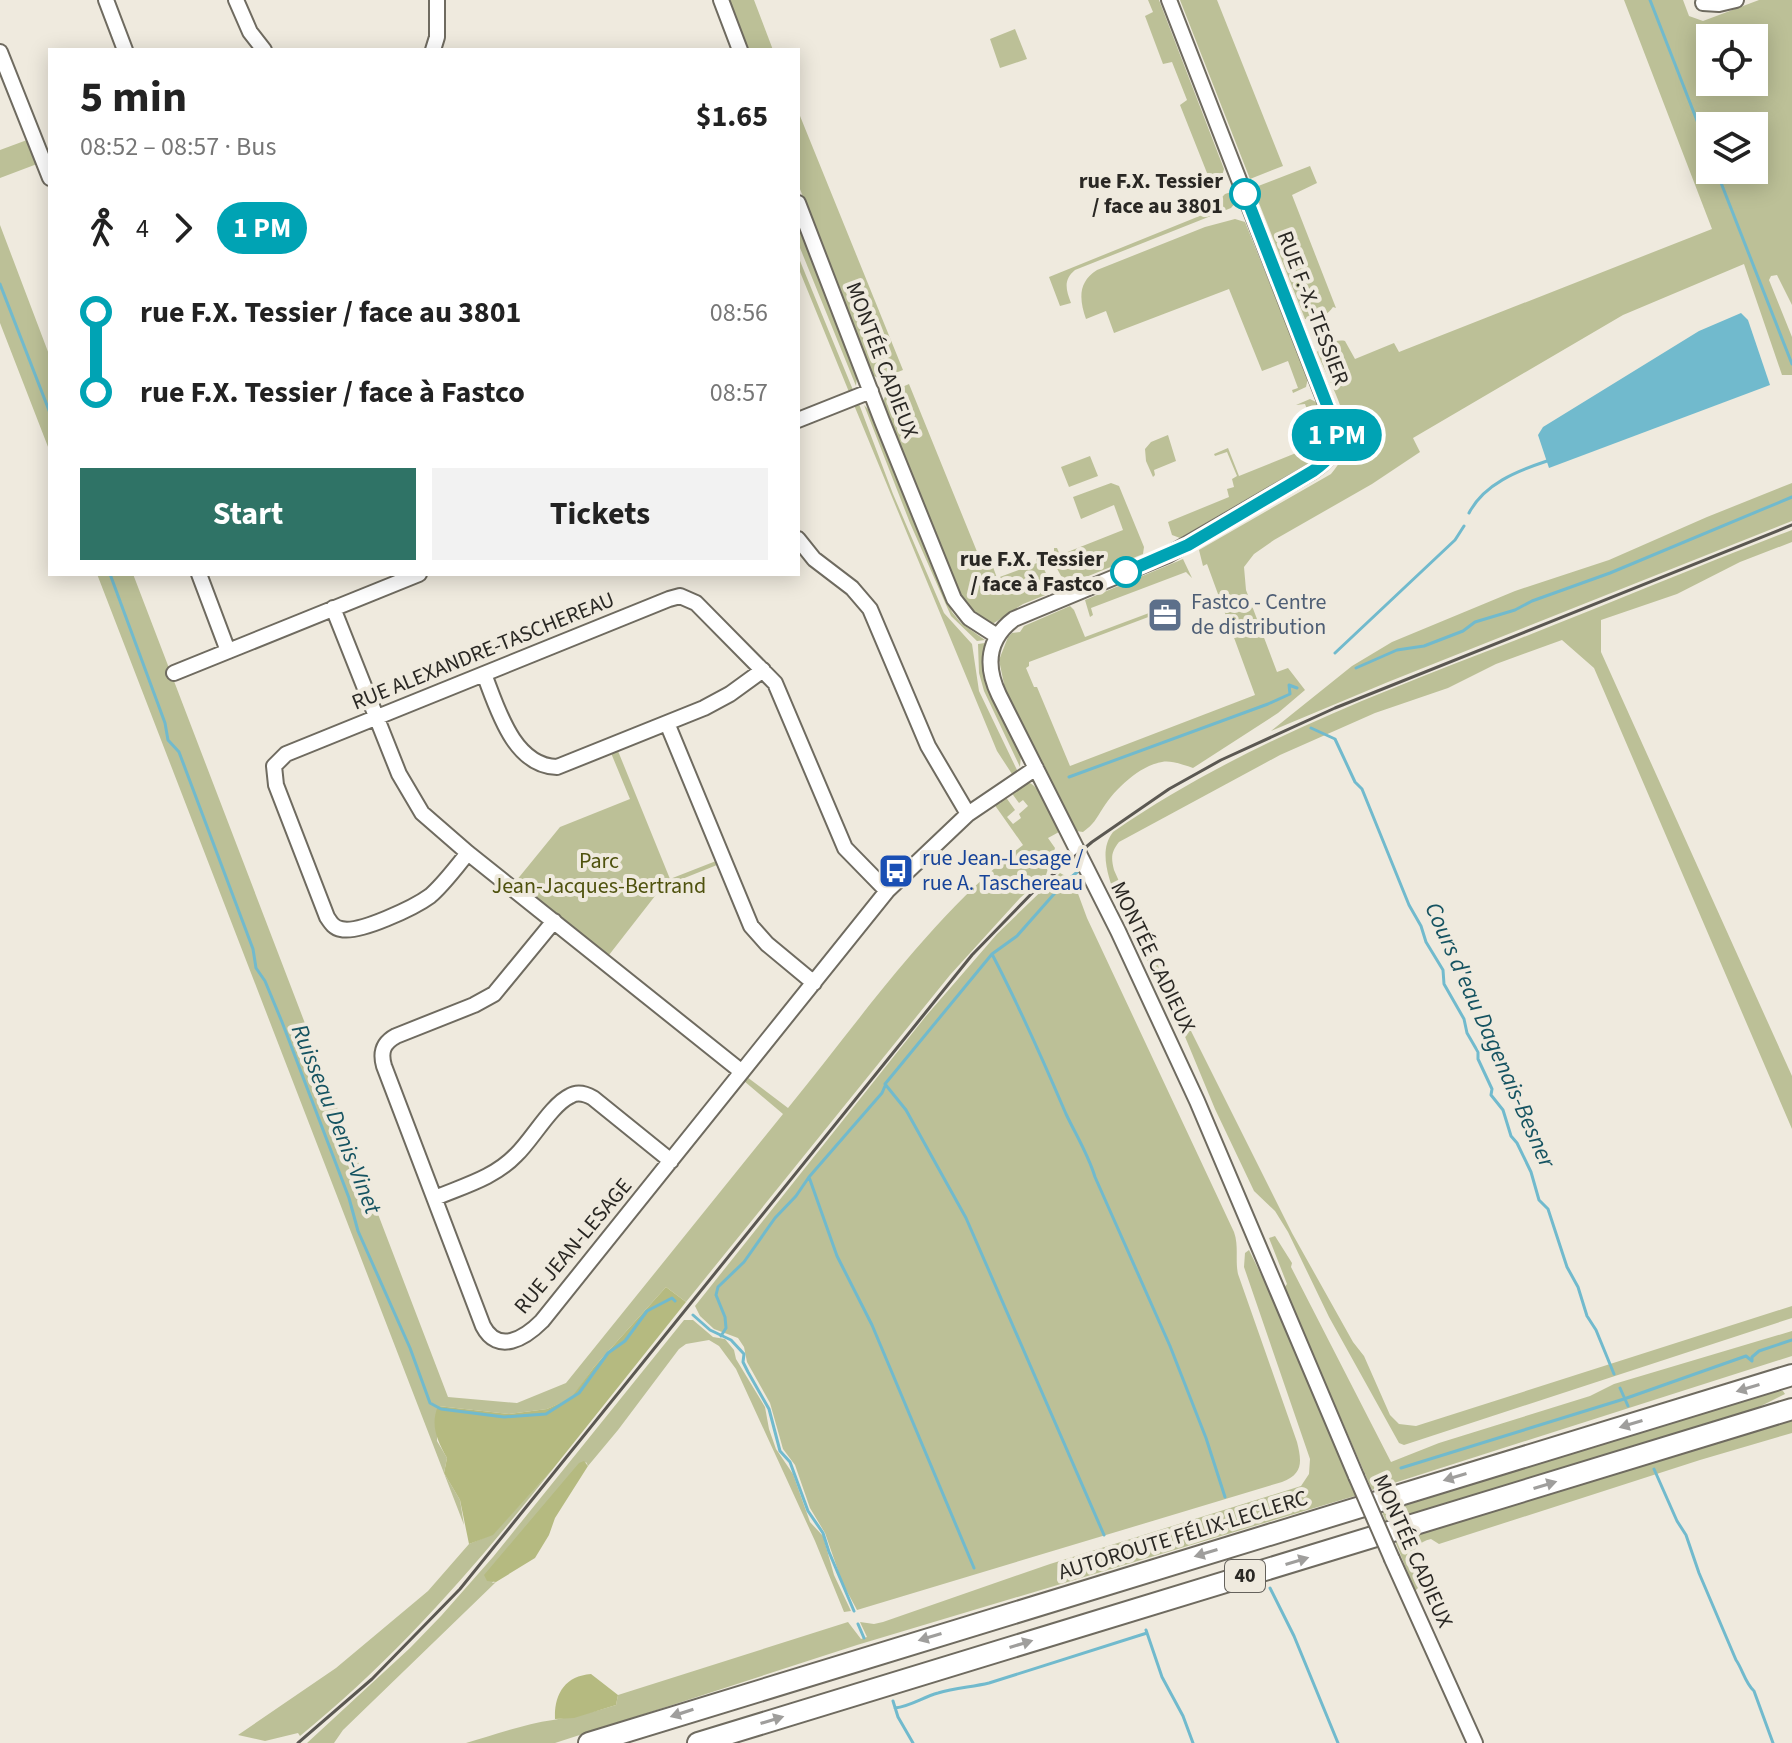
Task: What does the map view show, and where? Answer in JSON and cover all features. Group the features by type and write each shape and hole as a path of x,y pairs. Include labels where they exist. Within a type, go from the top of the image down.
{"highway":[{"name":"AUTOROUTE FÉLIX-LECLERC","path":"589,1743 1792,1375"},
{"name":"40","path":"698,1743 1792,1409"}],"street":[{"path":"106,0 124,48"},
{"path":"236,0 250,32 262,48"},
{"path":"434,48 437,37 437,0"},
{"path":"721,0 739,48"},
{"name":"RUE F.-X.-TESSIER","path":"997,636 1019,616 1188,545 1328,461 1336,444 1337,433 1332,419 1169,0"},
{"path":"1703,3 1719,4 1736,0"},
{"path":"0,52 48,173"},
{"name":"MONTÉE CADIEUX","path":"800,208 954,599 969,618 997,636 990,656 992,678 1118,931 1197,1101 1356,1476 1475,1743"},
{"path":"800,419 871,391"},
{"path":"800,542 814,559 852,588 870,609 928,746 968,814"},
{"path":"200,576 228,651"},
{"path":"174,673 414,576"},
{"name":"RUE ALEXANDRE-TASCHEREAU","path":"468,853 438,889 411,908 351,930 339,929 329,921 276,785 273,770 277,760 680,596 696,603 763,670 781,693 845,848 887,891"},
{"path":"333,608 399,774 415,804 468,853 742,1072"},
{"path":"484,674 511,737 547,766 562,765 715,702 763,670"},
{"path":"667,723 751,926 767,944 814,983"},
{"name":"RUE JEAN-LESAGE","path":"554,921 494,994 396,1036 382,1052 384,1066 486,1332 496,1340 508,1342 525,1336 542,1321 887,891 968,814 1036,768"},
{"path":"435,1198 481,1180 508,1163 561,1102 574,1094 593,1098 671,1161"}],"green space":[{"path":"729,0 754,0 772,48 746,48"},
{"path":"1148,0 1159,0 1224,169 1222,176 1216,180 1209,178 1180,105 1187,100 1172,62 1163,64 1145,16 1153,12"},
{"path":"1180,0 1217,0 1283,166 1250,179"},
{"path":"1624,0 1683,0 1689,16 1703,21 1759,0 1792,0 1792,305 1777,275 1769,280 1792,337 1792,375 1782,375 1744,264 1623,315 1413,438 1420,452 1372,484 1274,540 1254,554 1244,567 1246,590 1277,672 1288,668 1305,690 1278,713 1193,768 1166,762 1153,764 1136,773 1114,793 1090,826 1083,832 1076,831 1002,686 999,660 1008,637 1020,632 1024,626 1070,606 1085,637 1157,610 1159,613 1029,662 1026,668 1070,766 1255,695 1207,564 1203,566 1199,550 1331,474 1341,459 1346,429 1343,414 1317,352 1330,343 1345,341 1355,359 1394,343 1399,352 1712,229"},
{"path":"1015,29 1027,59 1000,68 990,39"},
{"path":"800,116 903,370 880,379 872,375 800,189"},
{"path":"27,140 37,164 0,178 0,150"},
{"path":"1310,166 1317,183 1292,195 1336,308 1320,317 1305,319 1253,188"},
{"path":"1231,192 1237,201 1231,208 1075,270 1067,285 1071,303 1060,306 1049,277 1207,213 1225,194"},
{"path":"1235,219 1245,222 1308,378 1306,387 1293,393 1292,390 1298,388 1288,361 1262,371 1229,289 1114,333 1106,311 1086,319 1082,305 1083,286 1097,270 1205,227"},
{"path":"0,225 48,352 48,447 0,323"},
{"path":"800,229 857,377 856,386 800,248"},
{"path":"800,261 853,390 849,392 800,272"},
{"path":"909,384 980,559 989,556 997,578 1037,563 1038,555 1051,585 1048,594 1023,604 994,623 982,620 965,606 882,404 886,394"},
{"path":"1310,399 1318,403 1327,430 1327,442 1321,456 1180,538 1172,535 1168,522 1229,497 1227,489 1234,487 1232,479 1237,476 1227,452 1214,454 1228,448 1239,476 1301,451 1295,440 1315,431 1305,404 1296,405"},
{"path":"859,404 893,494 944,613 972,644 979,691 1017,770 1012,774 997,751 854,405"},
{"path":"864,405 871,412 952,612 961,623 985,640 977,641 951,616 910,523"},
{"path":"1168,435 1176,461 1154,470 1153,477 1145,449 1151,442"},
{"path":"1090,456 1098,476 1069,487 1061,467"},
{"path":"1111,483 1119,486 1144,547 1143,554 1066,585 1054,563 1054,548 1060,555 1123,530 1114,505 1081,519 1073,497"},
{"path":"1792,483 1792,521 1271,731 1352,666 1392,642 1515,591 1609,560"},
{"path":"1792,530 1792,542 1740,562 1677,594 1601,620 1601,652 1792,1076 1792,1129 1594,668 1562,640 1496,664 1448,688 1375,713 1280,755 1119,842 1114,849 1114,870 1142,933 1292,1233 1353,1342 1364,1356 1390,1415 1399,1424 1416,1426 1792,1306 1792,1318 1404,1445 1399,1443 1329,1317 1288,1232 1275,1211 1254,1191 1181,1027 1116,899 1106,865 1109,839 1113,832 1160,801 1309,724"},
{"path":"1183,559 1192,578 1186,572 1091,608 1093,615 1090,617 1085,600"},
{"path":"98,576 134,576 448,1397 517,1403 566,1383 783,1114 744,1081 747,1077 788,1108 928,935 990,872 1023,845 994,804 1001,803 1005,796 1015,810 1007,817 1013,824 1028,806 1023,800 1019,803 1011,792 1029,783 1042,796 1059,832 1048,838 1055,848 1046,875 1020,898 950,975 686,1302 666,1287 594,1367 572,1398 547,1409 509,1414 438,1406 437,1441 447,1458 444,1473 460,1500 464,1525"},
{"path":"985,643 988,688 1021,755 1020,767 984,691 979,673 978,644"},
{"name":"Parc Jean-Jacques-Bertrand","path":"618,751 670,879 716,861 717,865 662,887 609,955 516,881 560,827 630,799 611,753"},
{"path":"1060,873 1073,880 1087,918 1234,1232 1238,1274 1297,1442 1299,1466 1294,1475 1282,1482 857,1610 842,1582 825,1533 810,1508 795,1465 783,1449 770,1403 747,1362 744,1347 738,1338 714,1329 700,1316 695,1306 926,1016 997,934"},
{"path":"1275,1236 1292,1263 1291,1267 1391,1462 1439,1443 1590,1396 1614,1384 1792,1331 1792,1356 1372,1490 1284,1288 1287,1284 1269,1238"},
{"path":"1249,1250 1277,1307 1358,1495 857,1645 555,1743 466,1743 616,1705 618,1695 848,1622 861,1639 867,1637 860,1622 883,1622 1050,1564 1301,1486 1309,1474 1310,1459 1244,1267 1245,1253"},
{"path":"666,1287 686,1302 552,1470 493,1535 469,1544 460,1500 444,1473 447,1458 435,1426 438,1406 509,1414 547,1409 571,1398 594,1367"},
{"path":"684,1320 693,1320 713,1337 725,1339 734,1350 736,1359 765,1407 776,1449 793,1474 810,1522 823,1536 834,1575 851,1611 844,1612 736,1369 719,1346 709,1340 686,1344 588,1466 586,1462 492,1583 496,1582 343,1730 334,1743 307,1743 441,1616 493,1557"},
{"path":"1774,1390 1785,1394 1743,1415 1387,1524 1380,1507"},
{"path":"1792,1420 1792,1433 1439,1544 1431,1539 1423,1542 1414,1558 1419,1587 1415,1591 1395,1541"},
{"path":"584,1461 588,1466 555,1518 535,1558 496,1582 487,1581 484,1575 579,1463"},
{"path":"552,1470 434,1610 369,1675 300,1736 298,1733 265,1741 238,1735 336,1668 428,1591 469,1544 493,1534"},
{"path":"591,1674 618,1695 616,1705 574,1718 555,1719 563,1688 574,1678"}],"water":[{"path":"1741,313 1748,320 1770,385 1549,468 1538,435 1543,427 1699,331"}],"waterway":[{"path":"1650,0 1696,118"},
{"path":"1721,184 1792,364"},
{"name":"Ruisseau Denis-Vinet","path":"0,284 48,408"},
{"path":"1469,513 1492,486 1547,461"},
{"path":"1356,668 1397,650 1424,646 1463,631 1475,622 1610,573 1792,497"},
{"path":"1335,653 1455,540 1464,526"},
{"name":"Ruisseau Denis-Vinet","path":"111,576 165,723 168,740 179,752 253,949 256,968 265,981 282,1022 349,1198 358,1231 410,1348 430,1403 441,1409 504,1417 546,1414 579,1393 608,1353 625,1341 647,1311 672,1298 675,1301"},
{"path":"1069,777 1268,704 1290,694 1289,685 1297,688"},
{"name":"Cours d'eau Dagenais-Besner","path":"1311,728 1335,739 1355,782 1362,789 1409,905 1443,970 1444,984 1478,1052 1478,1059 1492,1089 1491,1095 1503,1110 1511,1136 1531,1172 1539,1200 1548,1209 1567,1267 1614,1374"},
{"path":"992,954 1017,936 1062,885 1082,868"},
{"path":"1104,1535 966,1218 906,1110 885,1084 992,954 1085,1152 1170,1346 1225,1497"},
{"path":"721,1336 726,1328 716,1295 718,1287 744,1262 775,1218 885,1086"},
{"path":"809,1177 837,1256 872,1325 974,1568"},
{"name":"Ruisseau Denis-Vinet","path":"693,1315 710,1330 731,1340 744,1354 743,1362 769,1409 780,1451 790,1462 808,1511 823,1533 854,1611"},
{"path":"1401,1468 1624,1399 1746,1356 1752,1361 1759,1351 1792,1340"},
{"path":"1620,1388 1628,1406"},
{"path":"1654,1469 1686,1535 1736,1660 1754,1691 1773,1743"},
{"path":"1270,1588 1294,1636 1338,1743"},
{"name":"Ruisseau Denis-Vinet","path":"858,1624 864,1638"},
{"path":"1146,1630 1162,1677 1183,1716 1193,1743"},
{"path":"895,1708 944,1691 989,1683 1147,1633"},
{"name":"Ruisseau Denis-Vinet","path":"893,1701 913,1743"}],"railway":[{"path":"298,1743 372,1679 460,1589 972,955 1037,888 1092,842 1169,789 1221,760 1335,708 1792,525"}],"bus line":[{"path":"1126,572 1188,545 1313,471 1328,461 1334,450 1336,428 1245,194"}],"place":[{"name":"rue F.X. Tessier / face au 3801","path":"1245,194"},
{"name":"rue F.X. Tessier / face à Fastco","path":"1126,572"},
{"name":"Fastco - Centre de distribution","path":"1165,615"},
{"name":"rue Jean-Lesage / rue A. Taschereau","path":"896,871"}]}
